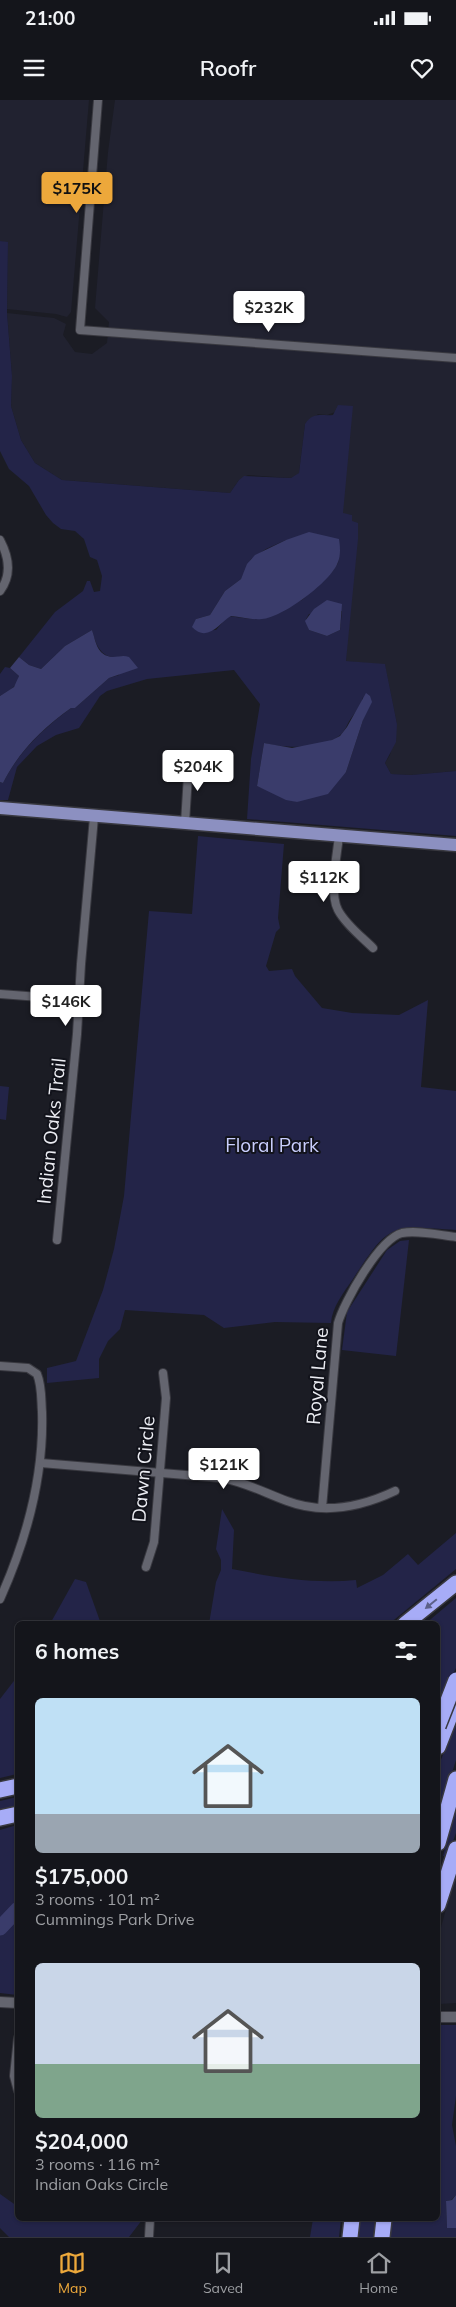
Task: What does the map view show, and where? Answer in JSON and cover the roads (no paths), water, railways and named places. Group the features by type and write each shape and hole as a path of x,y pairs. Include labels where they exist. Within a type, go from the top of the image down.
{"highway":[{"path":"409,1621 456,1583"},
{"path":"440,1721 456,1680"},
{"path":"440,1702 456,1693"},
{"path":"440,1742 456,1701"},
{"path":"440,1836 456,1780"},
{"path":"0,1790 15,1787"},
{"path":"0,1818 15,1815"},
{"path":"440,1899 456,1848"},
{"path":"350,2237 352,2221"},
{"path":"382,2237 384,2221"}],"main road":[{"path":"0,808 456,845"}],"street":[{"path":"98,100 80,330 456,358"},
{"path":"0,540 8,562 6,580 0,591"},
{"path":"185,823 189,759"},
{"name":"Indian Oaks Trail","path":"57,1240 94,817"},
{"path":"339,836 335,902 342,917 373,948"},
{"path":"0,994 79,1000"},
{"name":"Royal Lane","path":"322,1508 338,1323 341,1311 376,1254 388,1240 410,1233 456,1237"},
{"path":"0,1366 33,1370 37,1374 41,1387 41,1462 16,1562 0,1599"},
{"name":"Dawn Circle","path":"146,1567 154,1542 166,1398 163,1373"},
{"path":"41,1462 235,1480 289,1502 322,1508 351,1507 367,1504 395,1491"},
{"path":"0,2002 15,2003"},
{"path":"440,2017 456,2017"},
{"path":"15,2066 15,2080"},
{"path":"148,2237 150,2221"}],"water":[{"path":"309,532 339,539 340,553 338,562 334,570 317,588 293,606 271,617 250,619 231,616 214,630 203,633 198,632 192,627 196,619 210,615 225,591 241,579 247,564 255,555 286,540"},
{"path":"327,600 342,604 340,630 327,636 309,630 305,621 314,609"},
{"path":"92,630 100,651 108,656 129,657 138,668 109,678 75,708 71,708 51,724 24,750 3,783 0,782 0,696 14,687 19,676 10,668 19,657 29,665 41,669 65,646"},
{"path":"366,693 370,696 372,702 363,720 346,772 328,794 297,802 286,800 257,786 264,743 292,748 332,740 340,736 347,727"},
{"path":"456,2195 456,2228 447,2228 446,2201 452,2200"}],"waterway":[{"path":"0,1928 15,1912"}],"park label":[{"name":"Floral Park","path":"272,1145"}]}
